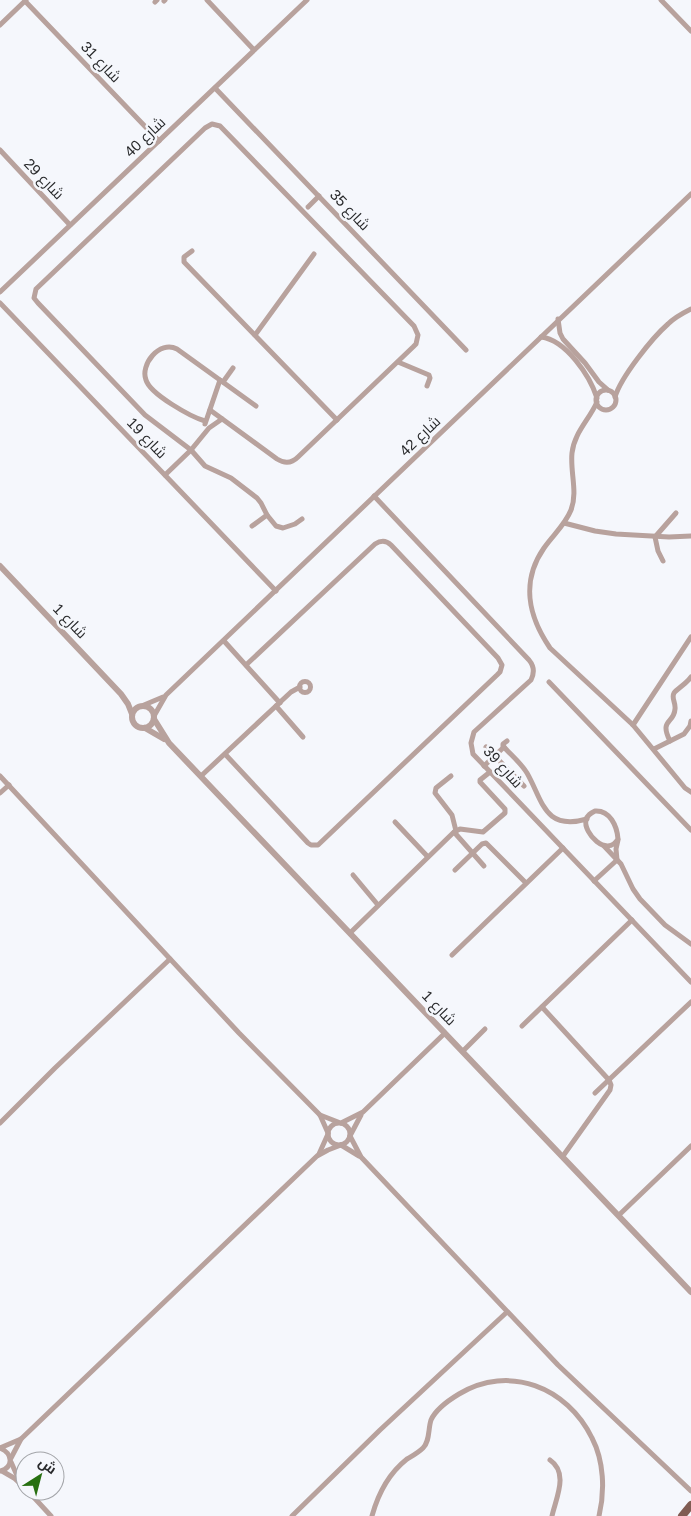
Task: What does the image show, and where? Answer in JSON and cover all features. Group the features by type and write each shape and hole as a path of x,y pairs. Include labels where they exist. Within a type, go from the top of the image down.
{"main road":[{"path":"682,1516 691,1505"}],"street":[{"path":"207,0 254,50"},
{"name":"شارع 40","path":"0,292 307,0"},
{"path":"661,0 691,31"},
{"path":"0,25 26,1"},
{"name":"شارع 31","path":"26,1 159,141"},
{"name":"شارع 35","path":"215,88 466,350"},
{"path":"210,410 277,459 286,462 295,460 416,344 418,335 417,330 306,210 220,126 212,124 205,128 34,291 34,298 146,415 191,450 205,466 231,478 257,498 276,526 281,528 292,526 302,519"},
{"name":"شارع 29","path":"0,150 70,225"},
{"name":"شارع 42","path":"154,717 166,695 691,194"},
{"path":"306,210 319,196"},
{"path":"192,251 184,257 184,262 337,420"},
{"path":"255,336 314,254"},
{"name":"شارع 19","path":"0,303 276,591"},
{"path":"590,415 602,408 608,409 614,406 620,384 658,334 668,323 691,309"},
{"path":"558,319 558,326 563,339 589,367 598,382 615,397"},
{"path":"541,337 548,337 559,343 582,368 602,408"},
{"path":"205,421 188,415 148,385 145,376 146,367 158,350 168,346 172,347 256,406"},
{"path":"398,362 429,375 430,378 427,386"},
{"path":"206,431 205,421 222,381 233,368"},
{"path":"620,384 609,391 602,391 590,415 579,431 575,441 572,462 574,499 564,523 543,549 533,570 530,605 541,635 550,648 633,724 691,792"},
{"path":"164,474 191,450 206,431 222,419"},
{"name":"شارع 39","path":"374,496 529,660 533,667 531,680 474,732 471,749 473,754 691,982"},
{"path":"655,537 676,513"},
{"path":"252,526 267,515"},
{"path":"564,523 609,534 655,537 691,536"},
{"path":"655,537 658,551 663,561"},
{"path":"225,754 311,845 318,845 497,675 502,668 498,658 389,542 381,541 375,544 246,665"},
{"name":"شارع 1","path":"0,566 122,694 132,714"},
{"path":"633,724 691,637"},
{"path":"224,640 303,737"},
{"path":"670,741 666,733 666,727 674,712 673,695 691,677"},
{"path":"549,682 691,830"},
{"path":"201,776 300,686"},
{"name":"شارع 1","path":"122,694 143,705"},
{"name":"شارع 42","path":"143,705 166,695"},
{"path":"143,705 152,710 154,717 150,726 145,728 135,725 132,721 134,709 143,705"},
{"name":"شارع 1","path":"154,717 168,743"},
{"path":"654,750 684,734 691,721"},
{"name":"شارع 1","path":"145,728 168,743 201,776 562,1156 688,1285 691,1292"},
{"path":"484,766 504,748 503,745 507,741"},
{"path":"486,747 524,786"},
{"path":"504,748 524,768 543,806 555,818 570,822 586,818 595,811 601,811 606,814 615,826 618,839 616,849 617,860"},
{"path":"350,932 454,831 460,829 483,832 505,813 505,809 480,782 490,772"},
{"path":"0,776 233,1026 320,1115 332,1142 341,1145 361,1158 584,1391 691,1491"},
{"path":"451,776 436,788 435,793 452,815 454,831 484,866"},
{"path":"0,793 9,785"},
{"path":"586,818 587,826 592,834 625,870 632,889 640,899 665,925 691,944"},
{"path":"395,822 428,857"},
{"path":"604,846 612,846 618,839"},
{"path":"455,870 484,843 488,843 526,883"},
{"path":"452,955 563,848"},
{"path":"594,881 617,860"},
{"path":"353,875 378,905"},
{"path":"522,1026 632,920"},
{"path":"0,1123 170,959"},
{"path":"596,1093 691,1002"},
{"path":"542,1006 609,1080 611,1085 610,1090 562,1156"},
{"path":"463,1051 485,1029"},
{"path":"0,1448 21,1439 317,1156 324,1146 332,1126 362,1112 445,1033"},
{"path":"317,1156 346,1143 362,1112"},
{"path":"320,1115 346,1126 361,1158"},
{"path":"619,1215 691,1146"},
{"path":"292,1516 380,1430 507,1312"},
{"path":"372,1516 375,1502 387,1480 400,1465 426,1444 432,1419 436,1412 450,1400 479,1384 506,1380 526,1383 546,1390 569,1406 587,1427 598,1453 601,1466 602,1498 599,1516"},
{"path":"15,1479 1,1471 9,1466 21,1439"},
{"path":"0,1448 7,1452 15,1470"},
{"path":"550,1460 558,1467 561,1477 552,1516"},
{"path":"37,1501 51,1516"}]}
